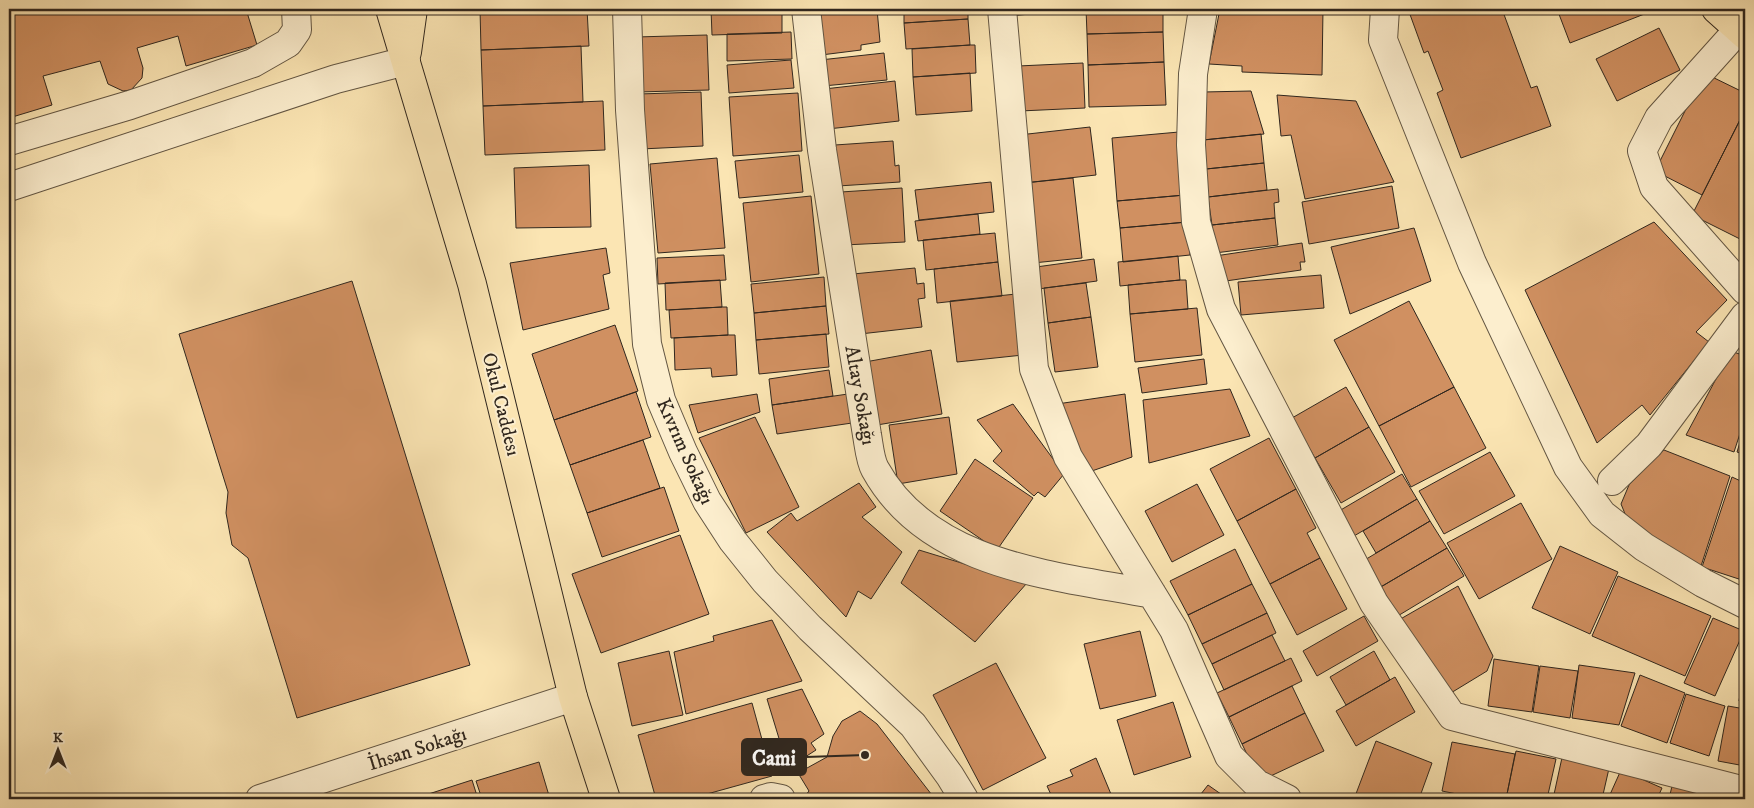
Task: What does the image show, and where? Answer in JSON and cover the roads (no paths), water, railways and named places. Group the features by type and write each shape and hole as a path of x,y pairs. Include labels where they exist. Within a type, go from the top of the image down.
{"main road":[{"path":"390,9 406,61"},
{"name":"Okul Caddesı","path":"413,9 406,61 472,284 573,697 606,799"},
{"path":"1716,9 1741,33"}],"street":[{"path":"9,141 130,105 253,63 288,43 297,30 296,9"},
{"name":"Kıvrım Sokağı","path":"627,9 630,110 648,344 661,400 683,452 707,500 733,541 765,581 810,628 913,725 950,776 964,799"},
{"name":"Altay Sokağı","path":"806,9 822,150 867,436 874,467 907,509 932,530 972,553 1013,566 1152,594"},
{"path":"1002,9 1034,369 1068,457 1174,630 1229,756 1257,784 1287,799"},
{"path":"1203,9 1193,74 1191,145 1196,222 1221,308 1374,603 1452,716 1745,790"},
{"path":"1385,9 1383,40 1472,264 1568,467 1602,514 1644,547 1703,583 1745,604"},
{"path":"1741,33 1659,118 1642,151 1654,187 1745,290"},
{"path":"9,186 141,145 336,79 406,61"},
{"path":"130,105 141,145"},
{"path":"1612,481 1650,446 1745,316"},
{"name":"İhsan Sokağı","path":"260,799 573,697"},
{"path":"764,799 771,797 780,799"}],"place":[{"name":"Cami","path":"865,755"}]}
